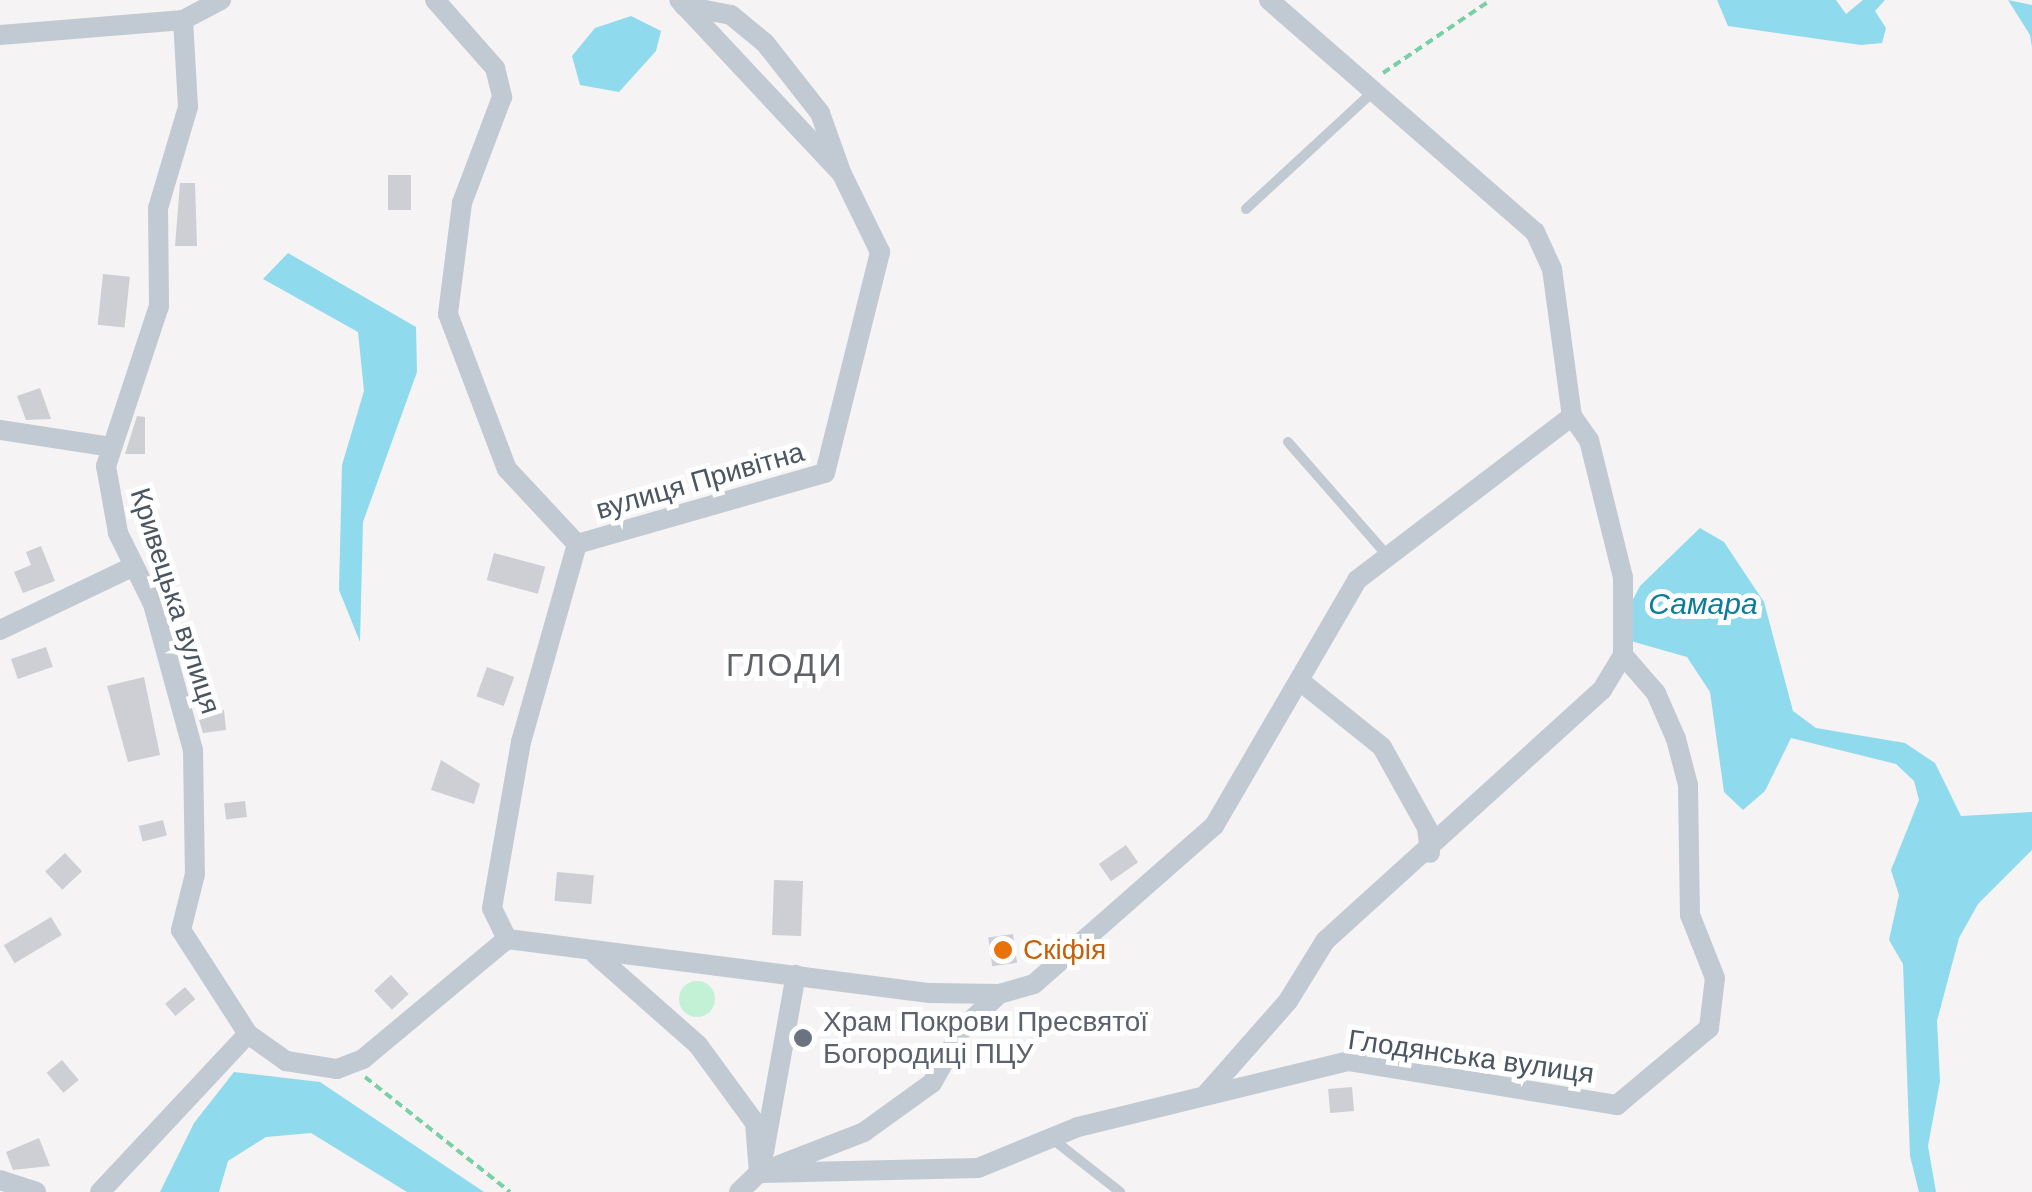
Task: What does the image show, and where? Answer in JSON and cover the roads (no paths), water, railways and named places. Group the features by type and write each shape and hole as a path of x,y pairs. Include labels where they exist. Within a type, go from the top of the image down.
{"street":[{"path":"0,35 182,20 222,0"},
{"name":"вулиця Привітна","path":"435,0 495,68 502,96 462,203 448,314 507,469 577,544"},
{"path":"1206,1093 1288,1000 1325,941 1430,854 1602,690 1623,655 1619,557 1589,440 1572,416 1552,269 1535,232 1378,87 1269,0"},
{"path":"682,3 731,15 765,43 820,112 842,174"},
{"name":"вулиця Привітна","path":"577,544 825,473 880,252 842,174 682,3"},
{"name":"Кривецька вулиця","path":"182,20 188,106 158,208 159,306 111,447 112,500 193,750 195,874 181,930 248,1034"},
{"path":"100,1192 248,1034 286,1060 352,1063 507,938 596,955 999,994 1034,984 1214,826 1358,580 1386,554 1572,416"},
{"path":"0,430 111,447"},
{"name":"вулиця Привітна","path":"507,938 492,908 521,742 577,544"},
{"path":"0,630 134,566"},
{"name":"Глодянська вулиця","path":"758,1173 978,1168 1206,1093 1348,1061 1616,1105 1709,1028 1715,978 1690,915 1688,785 1656,693 1623,655"},
{"path":"1300,681 1382,747 1428,828 1430,854"},
{"path":"596,955 698,1045 755,1123 758,1173"},
{"path":"758,1173 796,974"},
{"path":"739,1192 758,1173 864,1132 932,1084 963,1028 999,994"},
{"path":"0,1180 36,1192"}],"lane":[{"path":"1246,209 1378,87"},
{"path":"1288,442 1386,554"},
{"path":"1056,1141 1120,1192"}],"water":[{"path":"1717,0 1836,0 1846,14 1863,0 1885,0 1875,11 1886,28 1882,43 1861,45 1728,26"},
{"path":"2008,0 2032,5 2032,47 2030,35"},
{"path":"631,16 661,31 656,51 619,92 580,85 572,56 595,28"},
{"path":"288,253 416,327 417,372 363,522 360,642 339,590 342,465 364,391 358,332 263,279"},
{"name":"Самара","path":"1700,528 1724,542 1764,602 1793,711 1816,728 1905,743 1935,763 1961,816 2032,812 2032,850 1978,904 1959,938 1937,1021 1940,1081 1928,1146 1936,1192 1919,1192 1910,1156 1903,964 1889,940 1899,895 1891,870 1919,800 1914,781 1896,764 1791,738 1765,791 1743,810 1724,792 1710,692 1687,657 1627,640 1625,615 1640,586"},
{"path":"234,1072 320,1082 484,1192 407,1192 311,1133 266,1137 228,1161 219,1192 160,1192 194,1123"}],"place":[{"name":"Скіфія","path":"1003,950"},
{"name":"Храм Покрови Пресвятої Богородиці ПЦУ","path":"803,1038"}],"district":[{"name":"ГЛОДИ","path":"785,665"}]}
